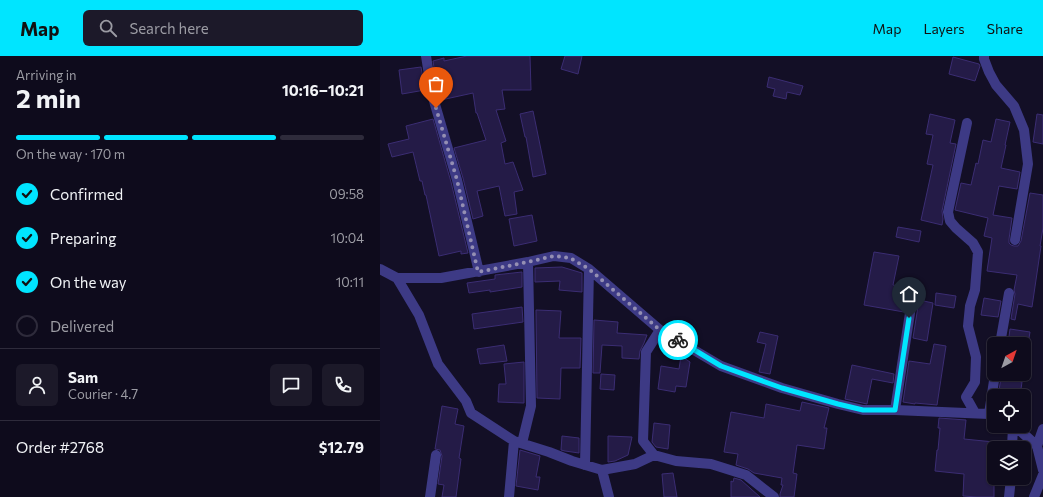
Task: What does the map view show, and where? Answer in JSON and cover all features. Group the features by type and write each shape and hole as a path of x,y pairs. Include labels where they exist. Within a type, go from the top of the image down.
{"street":[{"path":"426,56 432,94 457,180 478,272"},
{"path":"984,56 989,72 996,85 1014,106 1024,130 1028,164 1015,240"},
{"path":"968,123 948,212 950,221 973,243 978,252 968,326 976,357 974,382 966,397 975,413"},
{"path":"380,270 397,278 441,278 554,256 570,258 589,269 660,330 721,366 782,388 863,410 987,414"},
{"path":"509,497 518,442 531,406 528,262"},
{"path":"585,465 589,269"},
{"path":"397,278 419,316 438,364 466,401 471,413 518,442 549,452 572,462 602,470 635,464 654,455"},
{"path":"895,410 914,287"},
{"path":"1001,337 1009,293"},
{"path":"660,330 646,352 643,441 654,455 676,461 711,464 746,475 774,497"},
{"path":"1043,429 1037,446 1043,470"},
{"path":"1022,433 1037,446"},
{"path":"430,497 436,455"},
{"path":"602,470 609,497"},
{"path":"1034,497 1043,475"},
{"path":"1009,497 1010,485"}],"building":[{"path":"467,56 530,56 531,90 502,90 505,109 496,110 506,141 501,143 505,164 513,162 523,190 514,192 517,214 505,216 499,186 477,191 483,216 473,219 454,148 486,140 476,113 473,93 441,100 438,93 433,61 444,58 444,61"},
{"path":"565,56 582,56 578,74 561,69"},
{"path":"953,57 979,64 980,66 975,81 949,74"},
{"path":"421,67 425,90 402,94 399,70"},
{"path":"769,77 803,86 800,95 787,92 786,99 773,96 775,89 767,87"},
{"path":"533,111 546,174 533,177 526,137 520,114"},
{"path":"930,114 955,120 950,143 956,144 942,211 942,225 921,220 933,165 927,164 933,135 926,134"},
{"path":"1037,114 1043,115 1043,144 1033,142"},
{"path":"433,119 451,182 468,253 461,254 461,251 439,256 426,195 422,181 420,181 413,152 392,157 388,144 409,139 406,126"},
{"path":"996,119 1010,122 1001,168 1020,172 1017,189 999,186 993,215 1012,218 1009,239 1009,243 1011,245 1018,246 1021,241 1030,193 1043,195 1043,228 1032,307 1018,304 1015,320 1011,319 1017,275 987,271 992,238 984,236 988,218 955,210 961,183 971,185 976,163 978,164 983,140 991,142"},
{"path":"532,215 537,241 514,246 509,219"},
{"path":"898,227 921,231 919,242 896,237"},
{"path":"874,252 899,256 893,285 907,288 904,312 864,305"},
{"path":"562,267 582,273 582,292 559,290 560,281 535,282 535,268"},
{"path":"522,272 522,287 490,292 490,290 469,293 467,283 495,279 495,275"},
{"path":"936,293 956,296 954,308 935,305"},
{"path":"984,298 1001,301 998,317 981,315"},
{"path":"919,300 933,303 927,341 913,338"},
{"path":"522,307 523,322 474,329 472,314"},
{"path":"536,310 561,311 559,338 581,338 580,368 561,368 560,399 537,398"},
{"path":"594,320 618,322 617,333 647,335 640,351 639,359 622,358 622,346 602,345 600,373 593,373"},
{"path":"1010,329 1030,332 1029,337 1009,337"},
{"path":"760,332 778,336 770,374 759,372 766,344 757,342"},
{"path":"934,344 946,346 937,405 903,402 909,361 930,364"},
{"path":"504,345 507,361 480,364 477,349"},
{"path":"681,356 690,362 686,387 676,386 675,392 658,389 661,366 679,369"},
{"path":"524,362 524,403 498,402 499,384 506,384 504,364"},
{"path":"852,365 894,374 893,383 872,379 867,404 845,399"},
{"path":"601,374 615,375 614,390 600,389"},
{"path":"1000,381 1022,382 1021,389 999,389"},
{"path":"802,402 829,408 824,428 827,428 824,449 797,445 793,473 797,474 794,497 780,497 783,485 781,485 782,478 754,473 748,469 736,465 738,454 724,452 731,412 764,418 766,404 800,411"},
{"path":"442,406 458,409 455,424 464,426 459,458 461,459 456,497 442,497 444,485 438,484 442,456 440,450 435,449"},
{"path":"939,418 966,420 964,439 987,441 987,485 994,485 994,497 963,496 964,474 935,471 940,428 938,428"},
{"path":"654,423 670,425 668,449 656,447 652,442"},
{"path":"562,436 579,438 579,453 561,450"},
{"path":"608,436 632,437 628,455 615,461 608,462"},
{"path":"520,450 540,456 536,477 540,477 538,490 516,486"},
{"path":"673,473 677,497 664,497 662,474"},
{"path":"734,478 741,480 760,497 731,497 731,481 733,482"}],"way so far":[{"path":"436,108 457,180 478,272 554,256 570,258 589,269 660,330 678,340"}],"route":[{"path":"678,340 721,366 782,388 863,410 895,410 909,318"}]}
